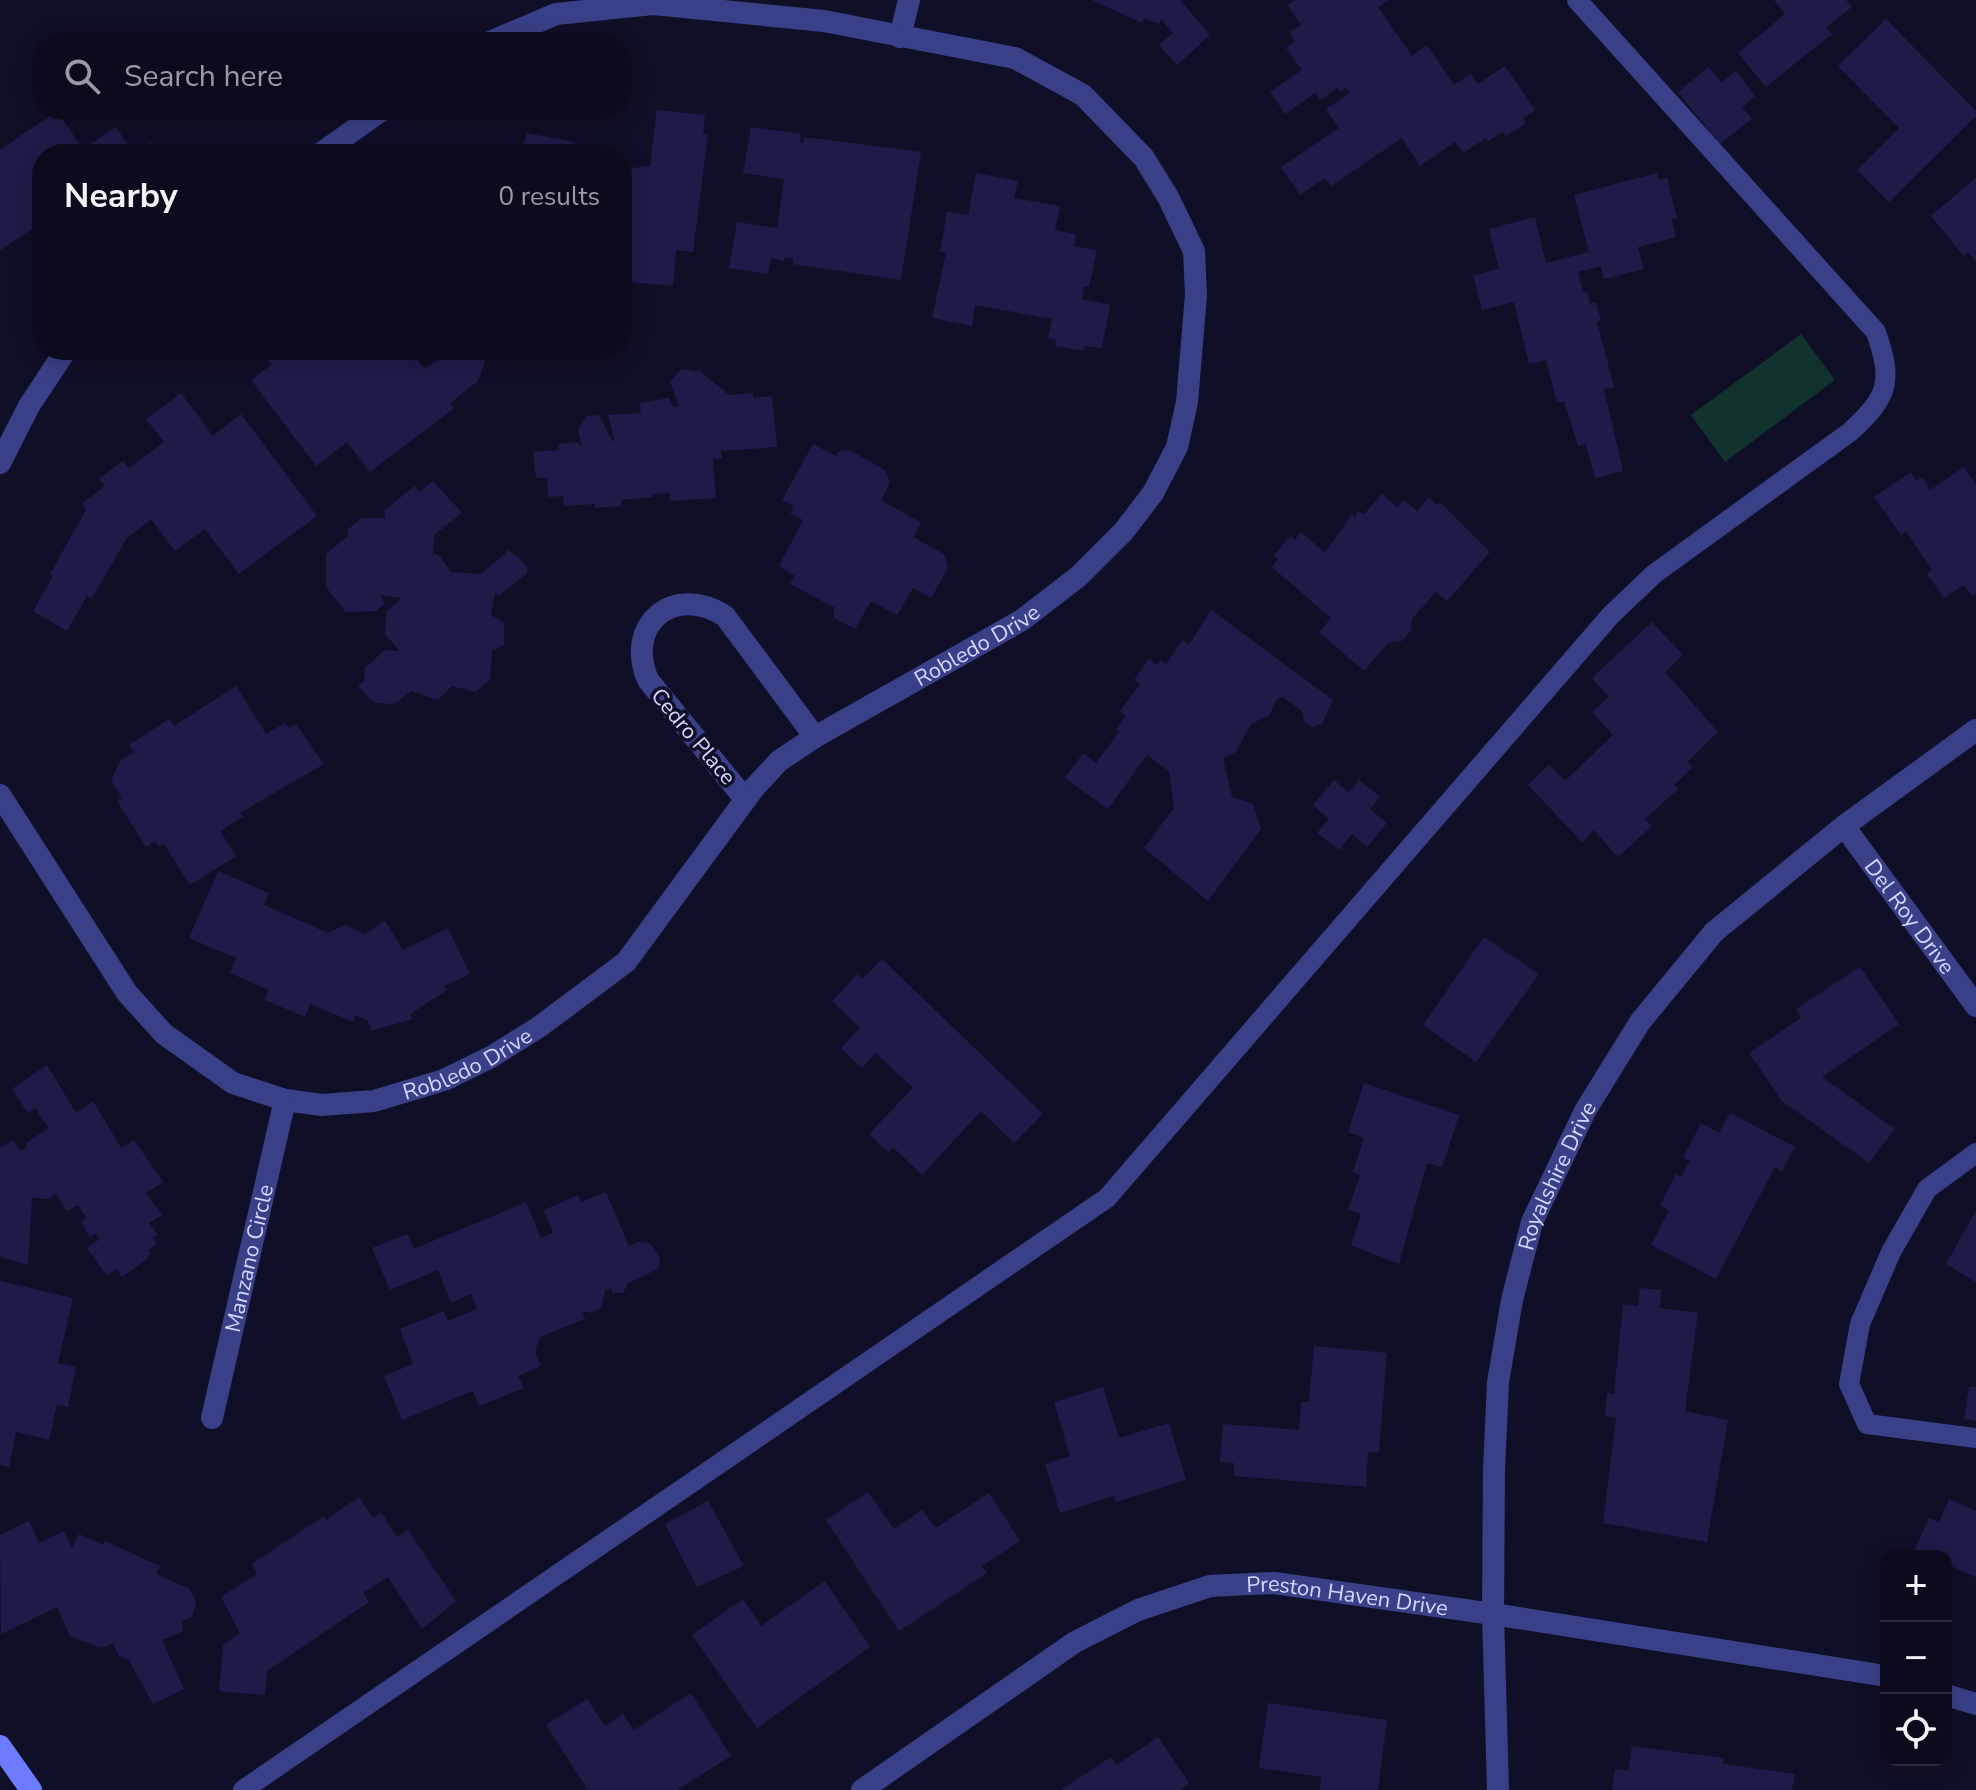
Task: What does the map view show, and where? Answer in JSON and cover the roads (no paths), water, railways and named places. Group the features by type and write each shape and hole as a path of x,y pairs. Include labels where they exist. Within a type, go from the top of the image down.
{"main road":[{"path":"0,1746 31,1790"}],"street":[{"path":"900,37 909,0"},
{"name":"Robledo Drive","path":"0,795 127,993 164,1034 233,1083 285,1100 322,1105 374,1101 444,1080 491,1057 539,1027 626,962 745,799 779,761 815,737 1022,620 1079,576 1124,531 1153,493 1177,447 1187,402 1196,295 1194,251 1168,197 1144,158 1083,95 1015,58 824,21 653,4 556,14 514,32"},
{"path":"334,144 368,120"},
{"path":"0,463 29,406 59,360"},
{"name":"Cedro Place","path":"745,799 648,680 640,650 643,635 651,621 662,611 677,604 695,602 725,616 815,737"},
{"name":"Royalshire Drive","path":"1498,1790 1493,1614 1498,1382 1512,1300 1532,1222 1585,1111 1640,1022 1714,932 1844,826 1976,730"},
{"name":"Del Roy Drive","path":"1844,826 1976,1006"},
{"name":"Manzano Circle","path":"212,1418 285,1100"},
{"name":"Preston Haven Drive","path":"862,1790 1075,1642 1138,1610 1210,1586 1274,1583 1880,1675"},
{"path":"1952,1697 1976,1704"}],"lane":[{"path":"243,1790 1107,1198 1610,616 1654,574 1850,432 1876,408 1886,384 1886,361 1876,332 1577,0"},
{"path":"1976,1153 1927,1189 1891,1252 1860,1324 1849,1384 1867,1424 1976,1438"}]}
